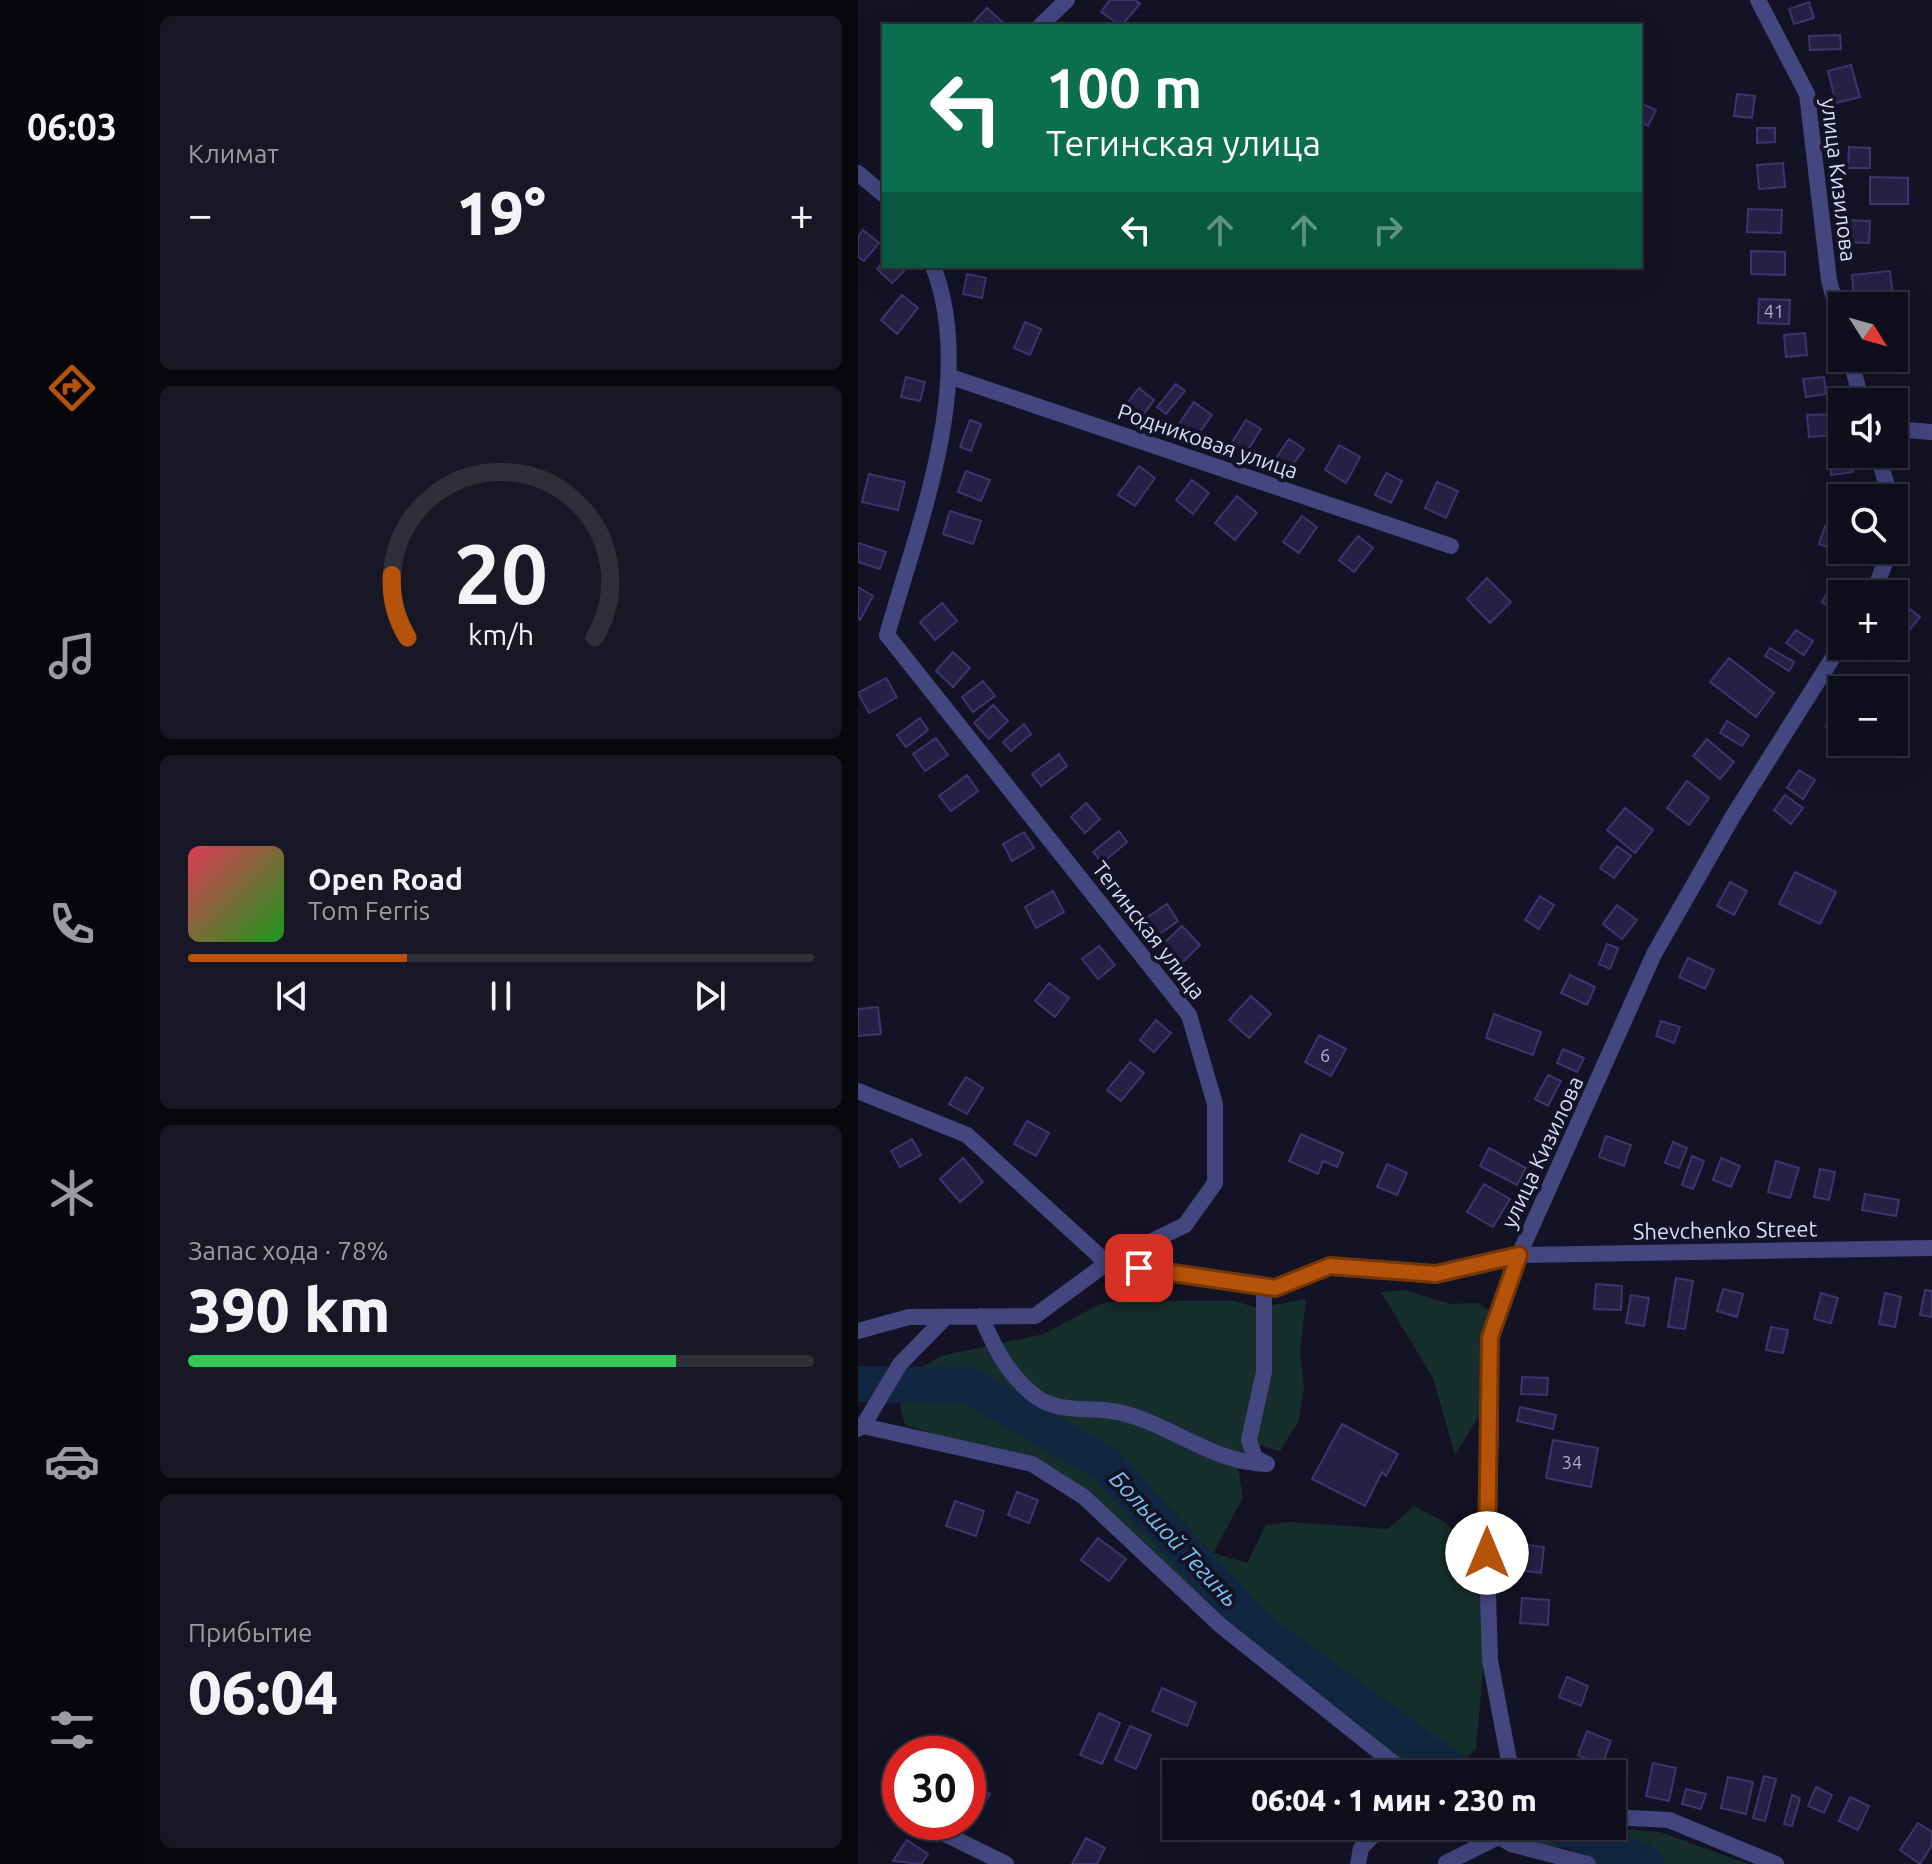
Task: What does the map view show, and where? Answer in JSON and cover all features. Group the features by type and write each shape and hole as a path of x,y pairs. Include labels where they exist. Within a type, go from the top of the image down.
{"street":[{"path":"1042,24 1067,0"},
{"name":"улица Кизилова","path":"1758,0 1807,94 1832,292"},
{"path":"858,173 881,184"},
{"name":"Тегинская улица","path":"934,268 946,299 951,377 927,496 887,635 1189,1015 1215,1104 1215,1183 1185,1225 1107,1263"},
{"name":"Родниковая улица","path":"951,377 1451,546"},
{"path":"1908,430 1932,432"},
{"name":"улица Кизилова","path":"1509,1760 1490,1660 1486,1527 1491,1436 1490,1337 1519,1255 1654,954 1733,816 1831,660"},
{"path":"858,1091 967,1135 1107,1263 1275,1288 1330,1266 1436,1274 1519,1255"},
{"name":"Shevchenko Street","path":"1519,1255 1932,1248"},
{"path":"858,1331 909,1317 1035,1316 1107,1263"},
{"path":"981,1316 1006,1365 1038,1399 1068,1408 1113,1411 1157,1426 1208,1451 1249,1464 1267,1464 1255,1458 1249,1440 1264,1372 1264,1286"},
{"path":"946,1317 900,1364 861,1427 1032,1464 1084,1497 1220,1625 1389,1760"},
{"path":"1626,1818 1669,1820 1776,1864"},
{"path":"957,1840 1006,1864"},
{"path":"1358,1864 1361,1848 1369,1840"},
{"path":"1431,1864 1447,1864 1492,1840"},
{"path":"1503,1840 1588,1864"}],"green space":[{"path":"1405,1290 1450,1304 1477,1303 1490,1311 1484,1338 1483,1409 1455,1455 1433,1378 1381,1292"},
{"path":"1306,1299 1300,1353 1304,1387 1299,1420 1280,1451 1260,1445 1237,1461 1243,1498 1213,1553 1247,1563 1266,1525 1288,1522 1388,1529 1414,1506 1448,1524 1464,1549 1467,1567 1482,1588 1484,1660 1476,1749 1464,1760 1389,1760 1220,1625 1084,1497 1032,1464 905,1425 900,1405 921,1368 941,1356 1044,1334 1100,1304 1117,1301 1234,1301 1258,1308"},
{"path":"1626,1829 1660,1832 1748,1864 1575,1864 1588,1850 1542,1846 1534,1840 1626,1840"}],"building":[{"path":"1110,0 1135,0 1140,4 1123,24 1101,12"},
{"path":"1809,2 1814,18 1794,24 1789,9"},
{"path":"987,8 1005,24 972,24"},
{"path":"1840,35 1841,49 1810,50 1809,36"},
{"path":"1851,65 1860,97 1836,103 1828,71"},
{"path":"1737,94 1755,96 1752,118 1734,116"},
{"path":"1642,104 1656,110 1648,126 1642,123"},
{"path":"1757,128 1775,128 1775,142 1757,143"},
{"path":"1849,147 1870,148 1870,168 1848,168"},
{"path":"1783,163 1785,187 1759,189 1757,165"},
{"path":"1870,177 1908,178 1908,204 1870,204"},
{"path":"1748,209 1782,210 1781,233 1747,232"},
{"path":"1845,220 1870,221 1869,243 1844,242"},
{"path":"863,230 879,243 864,261 858,257 858,237"},
{"path":"1751,251 1785,252 1785,275 1751,274"},
{"path":"882,263 882,268 907,268 892,283 877,269"},
{"path":"1890,271 1893,292 1853,292 1852,275"},
{"path":"967,274 986,278 982,298 963,294"},
{"path":"902,295 918,308 897,334 881,320"},
{"path":"1759,299 1790,300 1789,324 1758,323"},
{"path":"1025,322 1041,329 1030,355 1014,348"},
{"path":"1805,333 1807,355 1786,357 1784,335"},
{"path":"906,377 925,382 920,401 901,397"},
{"path":"1824,377 1826,394 1806,397 1803,379"},
{"path":"1176,384 1185,391 1166,414 1157,407"},
{"path":"1139,388 1154,400 1138,422 1122,410"},
{"path":"1194,402 1212,415 1193,442 1175,430"},
{"path":"1828,414 1828,436 1809,437 1807,415"},
{"path":"970,420 981,424 971,451 960,447"},
{"path":"1246,420 1261,429 1244,456 1229,447"},
{"path":"1289,439 1304,449 1288,471 1274,461"},
{"path":"1339,445 1360,457 1346,483 1325,470"},
{"path":"1139,466 1155,478 1135,506 1118,495"},
{"path":"1830,468 1852,468 1853,472 1831,475"},
{"path":"966,471 990,480 981,501 958,492"},
{"path":"1386,473 1402,481 1391,503 1375,495"},
{"path":"869,474 905,482 898,510 862,502"},
{"path":"1192,480 1209,493 1193,514 1176,500"},
{"path":"1437,482 1458,491 1446,518 1425,508"},
{"path":"1237,496 1257,513 1235,540 1215,523"},
{"path":"950,511 981,521 973,544 943,534"},
{"path":"1302,516 1317,527 1299,553 1283,542"},
{"path":"1825,526 1828,527 1828,547 1819,544"},
{"path":"1358,536 1373,548 1354,572 1339,560"},
{"path":"858,543 886,552 880,569 858,562"},
{"path":"1487,578 1511,602 1490,623 1467,599"},
{"path":"858,587 873,596 860,620 858,619"},
{"path":"1828,592 1828,606 1822,602"},
{"path":"942,603 957,621 935,640 920,622"},
{"path":"1908,608 1920,617 1908,632"},
{"path":"1796,630 1813,641 1804,655 1786,643"},
{"path":"1770,648 1794,662 1789,671 1765,656"},
{"path":"953,652 970,668 953,687 936,671"},
{"path":"1729,658 1774,693 1756,717 1710,682"},
{"path":"886,678 897,697 869,713 858,693"},
{"path":"983,681 995,696 973,712 962,697"},
{"path":"993,705 1008,721 989,739 974,723"},
{"path":"920,718 928,730 906,747 897,735"},
{"path":"1727,721 1749,735 1742,746 1720,733"},
{"path":"1024,724 1031,734 1011,751 1003,742"},
{"path":"936,738 948,755 925,771 913,754"},
{"path":"1707,739 1734,762 1720,779 1693,756"},
{"path":"1059,754 1067,766 1041,786 1032,774"},
{"path":"1799,770 1815,780 1803,799 1787,788"},
{"path":"967,775 978,791 951,811 939,796"},
{"path":"1687,781 1709,798 1689,825 1667,808"},
{"path":"1785,795 1803,808 1791,824 1774,810"},
{"path":"1086,803 1100,819 1085,833 1071,817"},
{"path":"1625,808 1653,830 1635,853 1607,830"},
{"path":"1119,831 1127,842 1102,863 1093,852"},
{"path":"1024,832 1034,848 1012,861 1003,844"},
{"path":"1617,846 1631,856 1614,878 1600,868"},
{"path":"1795,872 1836,892 1820,924 1779,904"},
{"path":"1730,882 1747,891 1734,915 1717,906"},
{"path":"1053,891 1064,912 1036,928 1025,907"},
{"path":"1540,896 1554,905 1539,929 1525,920"},
{"path":"1167,904 1178,921 1157,936 1145,919"},
{"path":"1617,905 1637,920 1622,939 1603,924"},
{"path":"1182,926 1200,945 1180,965 1161,946"},
{"path":"1607,944 1618,948 1610,969 1599,964"},
{"path":"1099,946 1115,965 1098,979 1082,959"},
{"path":"1688,958 1714,970 1705,989 1679,977"},
{"path":"1570,975 1595,987 1587,1005 1561,993"},
{"path":"1049,983 1069,998 1055,1017 1035,1001"},
{"path":"1251,996 1271,1014 1249,1038 1229,1020"},
{"path":"878,1007 881,1034 858,1036 858,1009"},
{"path":"1494,1014 1541,1032 1533,1055 1486,1038"},
{"path":"1156,1020 1171,1033 1154,1052 1140,1040"},
{"path":"1661,1021 1680,1027 1674,1043 1656,1036"},
{"path":"1319,1035 1346,1049 1331,1076 1305,1062"},
{"path":"1563,1049 1584,1058 1577,1072 1557,1063"},
{"path":"1130,1062 1144,1073 1121,1101 1107,1090"},
{"path":"1548,1075 1561,1081 1548,1106 1535,1099"},
{"path":"966,1077 983,1088 967,1114 949,1104"},
{"path":"1027,1121 1049,1133 1036,1156 1014,1144"},
{"path":"1301,1134 1343,1153 1337,1167 1323,1161 1318,1174 1289,1161"},
{"path":"1606,1136 1631,1145 1624,1166 1599,1157"},
{"path":"912,1139 921,1155 900,1167 891,1151"},
{"path":"1673,1142 1687,1148 1679,1168 1665,1163"},
{"path":"1489,1148 1526,1168 1517,1185 1480,1166"},
{"path":"1692,1156 1704,1161 1693,1189 1682,1185"},
{"path":"963,1158 983,1182 960,1202 940,1179"},
{"path":"1721,1158 1740,1166 1731,1187 1713,1180"},
{"path":"1776,1161 1799,1168 1790,1198 1768,1192"},
{"path":"1387,1164 1407,1173 1397,1195 1377,1187"},
{"path":"1820,1169 1835,1172 1829,1200 1814,1197"},
{"path":"1484,1184 1510,1199 1493,1227 1467,1212"},
{"path":"1865,1194 1899,1200 1896,1216 1862,1210"},
{"path":"1676,1278 1693,1281 1685,1329 1668,1327"},
{"path":"1596,1284 1622,1286 1621,1310 1594,1309"},
{"path":"1723,1289 1743,1294 1737,1317 1717,1311"},
{"path":"1925,1290 1932,1291 1932,1317 1920,1315"},
{"path":"1821,1293 1838,1298 1831,1323 1814,1319"},
{"path":"1885,1293 1901,1297 1895,1327 1879,1324"},
{"path":"1631,1295 1649,1298 1644,1326 1626,1323"},
{"path":"1771,1327 1788,1330 1783,1353 1766,1350"},
{"path":"1522,1377 1548,1378 1547,1395 1521,1394"},
{"path":"1520,1407 1556,1415 1553,1429 1517,1421"},
{"path":"1342,1424 1398,1454 1386,1476 1382,1472 1365,1506 1312,1479"},
{"path":"1553,1440 1598,1448 1591,1487 1546,1478"},
{"path":"1017,1492 1038,1500 1029,1523 1008,1515"},
{"path":"955,1501 984,1511 976,1536 946,1526"},
{"path":"1098,1538 1126,1559 1109,1581 1081,1560"},
{"path":"1511,1543 1544,1547 1541,1573 1508,1569"},
{"path":"1522,1598 1549,1600 1548,1625 1520,1623"},
{"path":"1567,1677 1588,1686 1581,1706 1559,1697"},
{"path":"1162,1688 1196,1703 1187,1726 1152,1711"},
{"path":"1099,1713 1120,1723 1102,1764 1080,1755"},
{"path":"1130,1726 1151,1735 1136,1769 1115,1760"},
{"path":"1587,1731 1611,1741 1604,1760 1590,1760 1578,1755"},
{"path":"1653,1763 1676,1768 1669,1801 1646,1796"},
{"path":"1764,1776 1776,1779 1765,1821 1753,1818"},
{"path":"1728,1777 1753,1782 1746,1814 1721,1808"},
{"path":"1816,1787 1832,1795 1824,1813 1808,1806"},
{"path":"1686,1789 1706,1794 1701,1809 1682,1804"},
{"path":"1792,1795 1800,1798 1792,1826 1784,1824"},
{"path":"1850,1797 1869,1806 1858,1830 1839,1821"},
{"path":"1918,1823 1932,1832 1932,1845 1920,1864 1900,1850"},
{"path":"1086,1838 1105,1848 1097,1864 1072,1864"},
{"path":"907,1840 928,1854 921,1864 893,1861"}],"waterway":[{"name":"Большой Тегинь","path":"858,1384 968,1385 1105,1464 1257,1629 1438,1760"},
{"name":"Большой Тегинь","path":"1592,1840 1646,1864"}],"route":[{"path":"1139,1268 1275,1288 1330,1266 1436,1274 1519,1255 1490,1337 1487,1553"}]}
